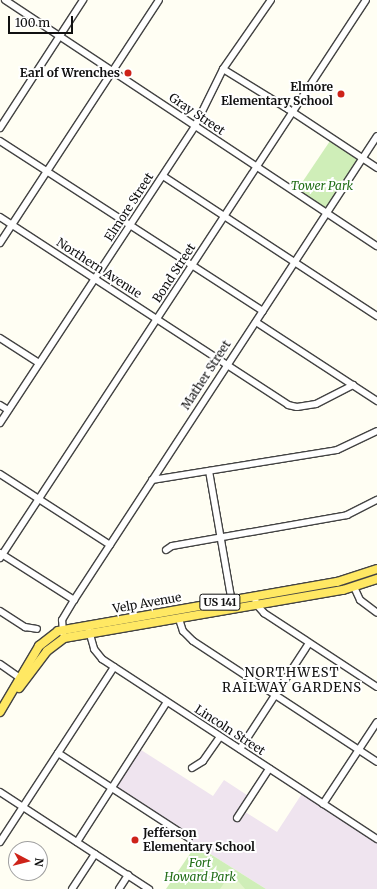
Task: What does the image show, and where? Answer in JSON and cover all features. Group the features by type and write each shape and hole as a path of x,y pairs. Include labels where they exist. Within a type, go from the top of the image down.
{"main road":[{"name":"Velp Avenue","path":"63,634 232,600 337,582 377,569"},
{"name":"Velp Avenue","path":"89,629 179,619 354,587 377,579"},
{"name":"US 141","path":"10,697 39,646 47,638 63,634"},
{"name":"US 141","path":"0,712 10,697 47,651 63,634"}],"street":[{"name":"Gray Street","path":"5,0 377,246"},
{"path":"0,128 83,0"},
{"path":"0,243 159,0"},
{"name":"Elmore Street","path":"0,423 163,176 195,126 223,69 271,0"},
{"name":"Bond Street","path":"1,555 366,0"},
{"path":"223,69 377,168"},
{"name":"Mather Street","path":"63,634 63,618 74,600 377,136"},
{"path":"0,141 191,266 263,311"},
{"path":"163,176 377,316"},
{"name":"Northern Avenue","path":"0,216 288,405 297,407 316,404 352,385"},
{"path":"256,322 377,401"},
{"path":"0,338 39,363"},
{"path":"0,405 8,410"},
{"path":"152,480 337,450 377,431"},
{"path":"209,471 222,538 233,609"},
{"path":"0,474 110,545"},
{"path":"166,550 172,546 348,515 377,500"},
{"path":"1,555 74,600"},
{"path":"354,587 360,600 377,613"},
{"path":"254,596 257,605 264,613 377,687"},
{"path":"0,611 25,627 37,629"},
{"path":"179,619 184,631 190,639 377,762"},
{"name":"Lincoln Street","path":"89,629 96,652 114,667 377,839"},
{"path":"240,749 309,643"},
{"path":"0,664 20,678"},
{"path":"0,842 114,667"},
{"path":"78,842 167,702"},
{"path":"322,804 377,722"},
{"path":"192,768 203,761 220,737"},
{"path":"58,753 189,838"},
{"path":"237,818 269,769"},
{"path":"0,792 149,889"},
{"path":"72,889 95,854"},
{"path":"119,889 128,875"}],"shaded area":[{"path":"138,748 213,796 224,780 250,797 242,810 277,832 303,792 377,839 377,889 266,889 196,845 189,838 113,789"}],"green space":[{"name":"Tower Park","path":"332,138 362,158 325,212 296,192"},
{"name":"Fort Howard Park","path":"196,845 266,889 166,889"},
{"path":"229,876 239,882 245,889 220,889"}],"place":[{"name":"Earl of Wrenches","path":"128,73"},
{"name":"Elmore Elementary School","path":"341,94"},
{"name":"Jefferson Elementary School","path":"135,840"}],"district":[{"name":"NORTHWEST RAILWAY GARDENS","path":"292,682"}]}
